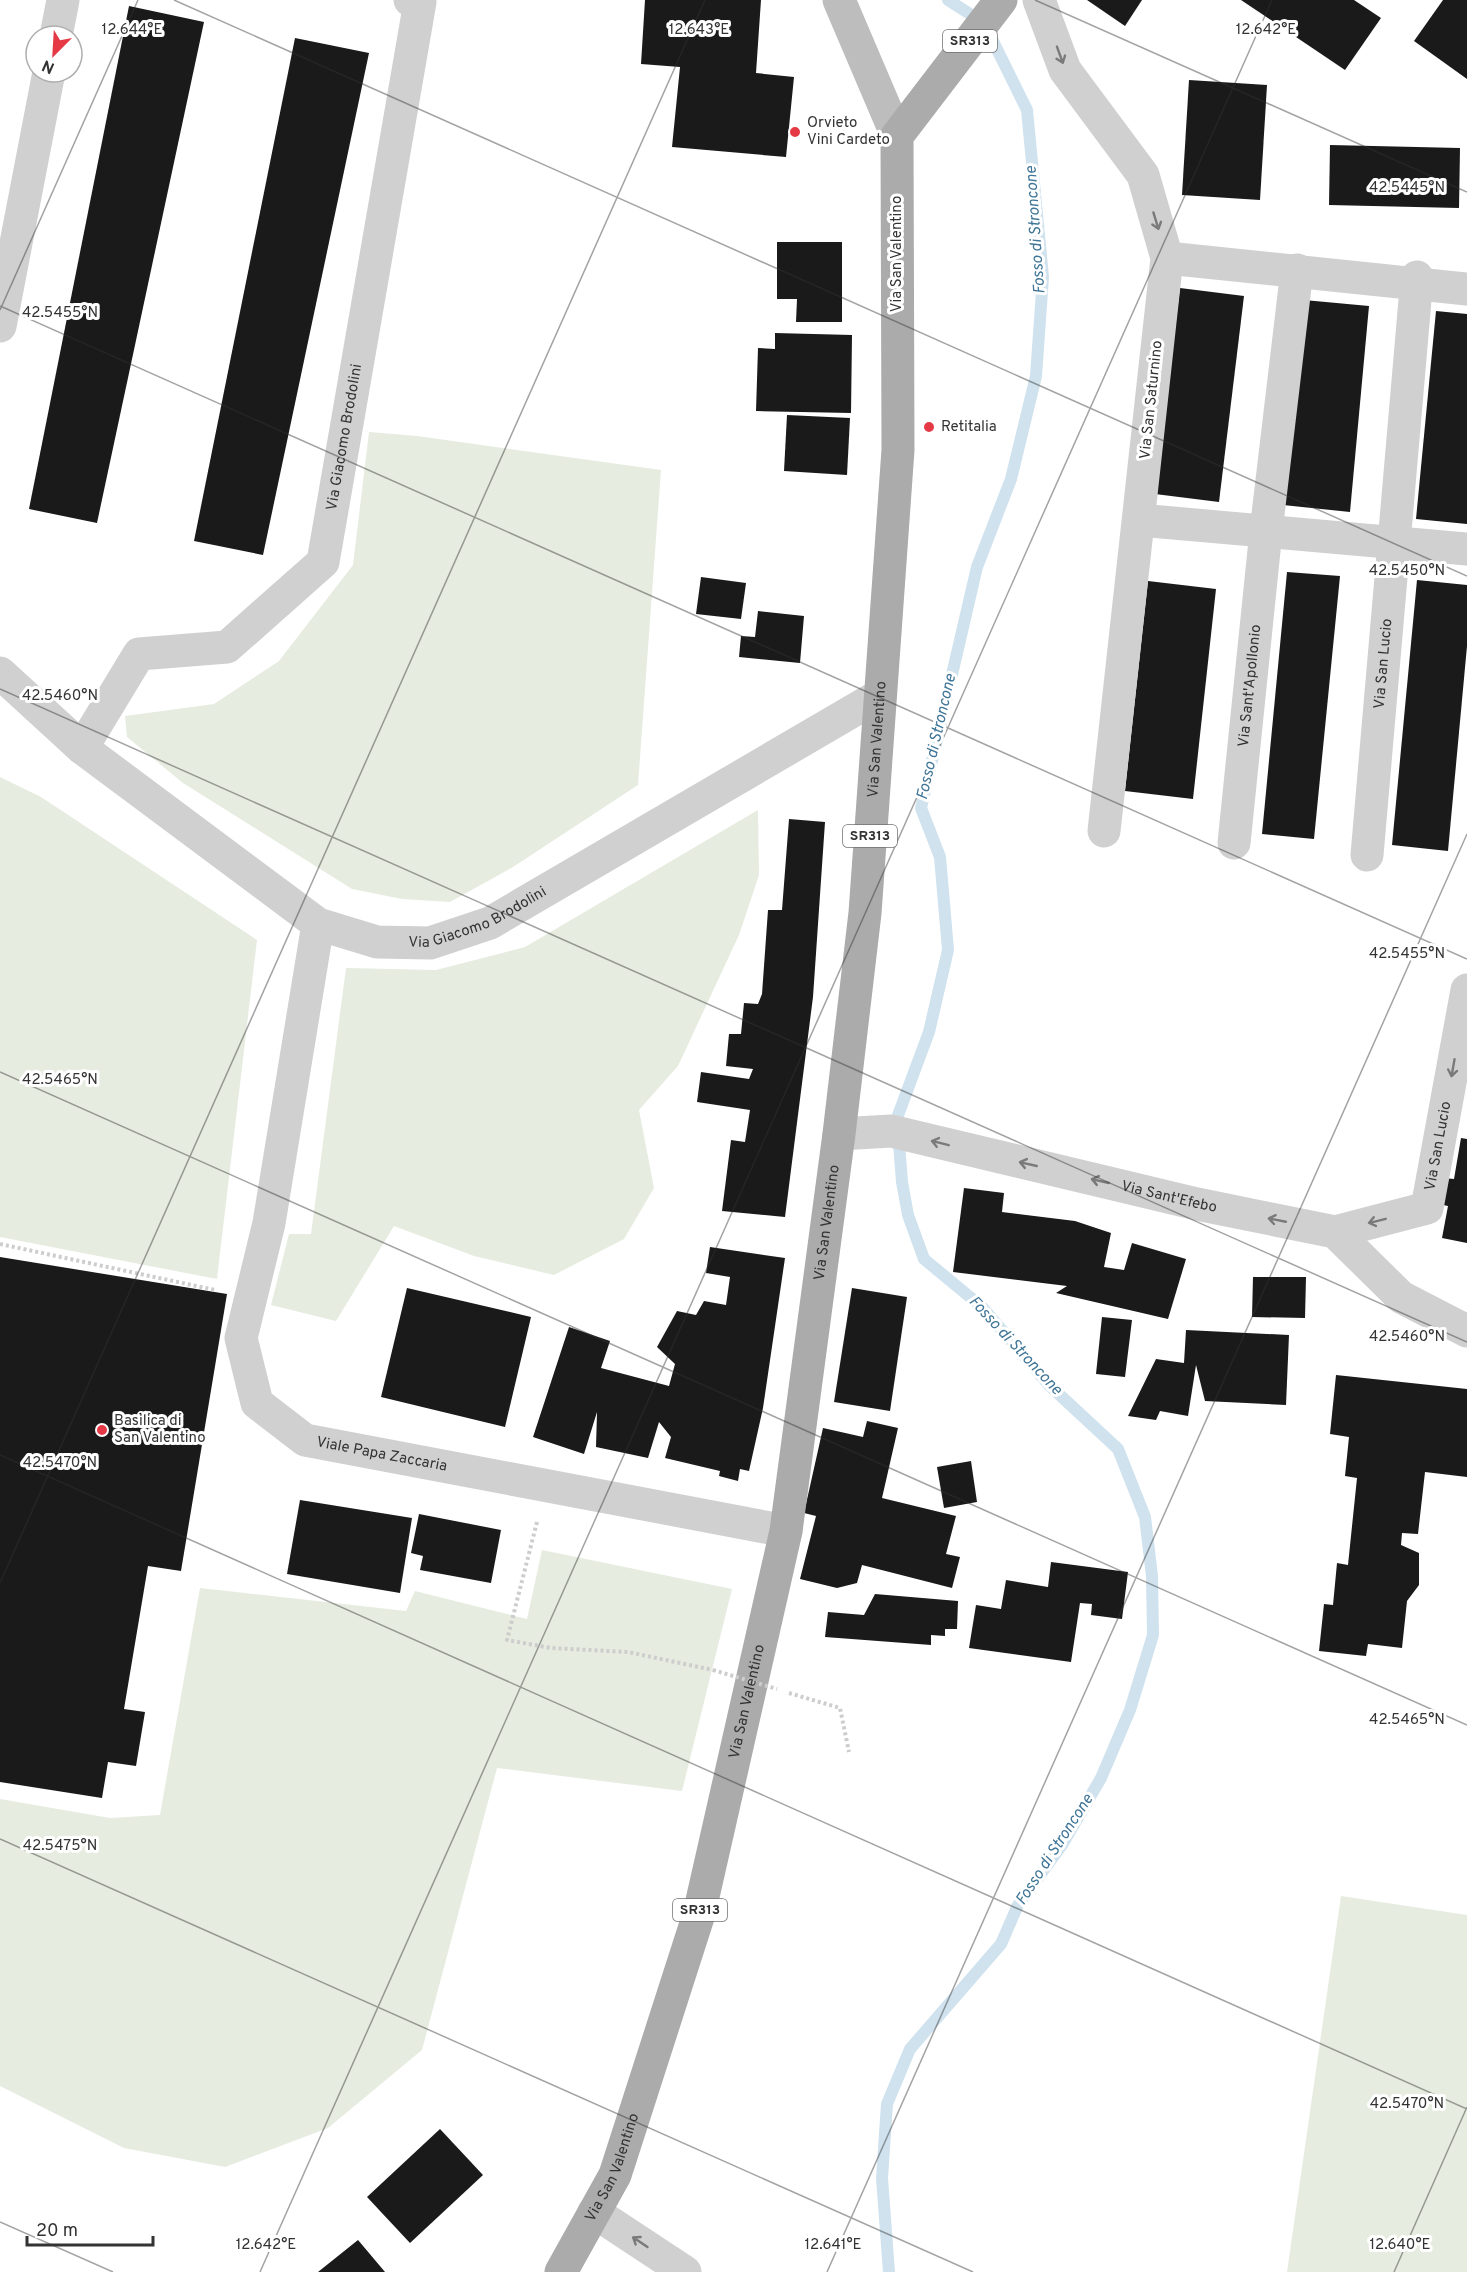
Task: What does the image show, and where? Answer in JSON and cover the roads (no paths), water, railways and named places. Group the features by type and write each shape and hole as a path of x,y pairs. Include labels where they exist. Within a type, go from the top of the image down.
{"main road":[{"path":"839,0 897,136"},
{"name":"SR313","path":"897,136 1001,0"},
{"name":"Via San Valentino","path":"561,2272 615,2175 699,1914 786,1531 865,913 898,450 897,136"}],"street":[{"path":"58,24 63,0"},
{"name":"Via Giacomo Brodolini","path":"82,748 139,654 227,647 323,562 420,2 410,0"},
{"name":"Via San Saturnino","path":"1040,0 1065,70 1143,175 1167,258 1104,831"},
{"path":"0,326 47,84"},
{"path":"1167,258 1416,280 1467,289"},
{"name":"Via Sant'Apollonio","path":"1234,843 1266,531 1297,270"},
{"name":"Via San Lucio","path":"1367,855 1416,280"},
{"path":"1139,520 1467,549"},
{"name":"Via Giacomo Brodolini","path":"0,673 82,748 318,924 377,942 430,943 490,922 880,695"},
{"name":"Viale Papa Zaccaria","path":"318,924 268,1223 241,1338 257,1403 305,1440 786,1531"},
{"name":"Via San Lucio","path":"1335,1232 1427,1208 1467,990"},
{"name":"Via Sant'Efebo","path":"838,1134 891,1131 1197,1204 1335,1232"},
{"path":"1335,1232 1401,1297 1467,1331"},
{"path":"594,2212 685,2272"}],"waterway":[{"name":"Fosso di Stroncone","path":"889,2272 882,2178 887,2104 910,2049 1001,1944 1018,1905 1062,1845 1101,1778 1130,1710 1153,1635 1152,1576 1145,1517 1118,1449 1049,1385 982,1307 924,1259 908,1215 902,1182 897,1118 929,1032 948,950 940,857 921,808 977,567 1011,479 1036,376 1043,277 1027,110 984,23 948,0"}],"place":[{"name":"Orvieto Vini Cardeto","path":"795,132"},
{"name":"Retitalia","path":"929,427"},
{"name":"Basilica di San Valentino","path":"102,1430"}]}
